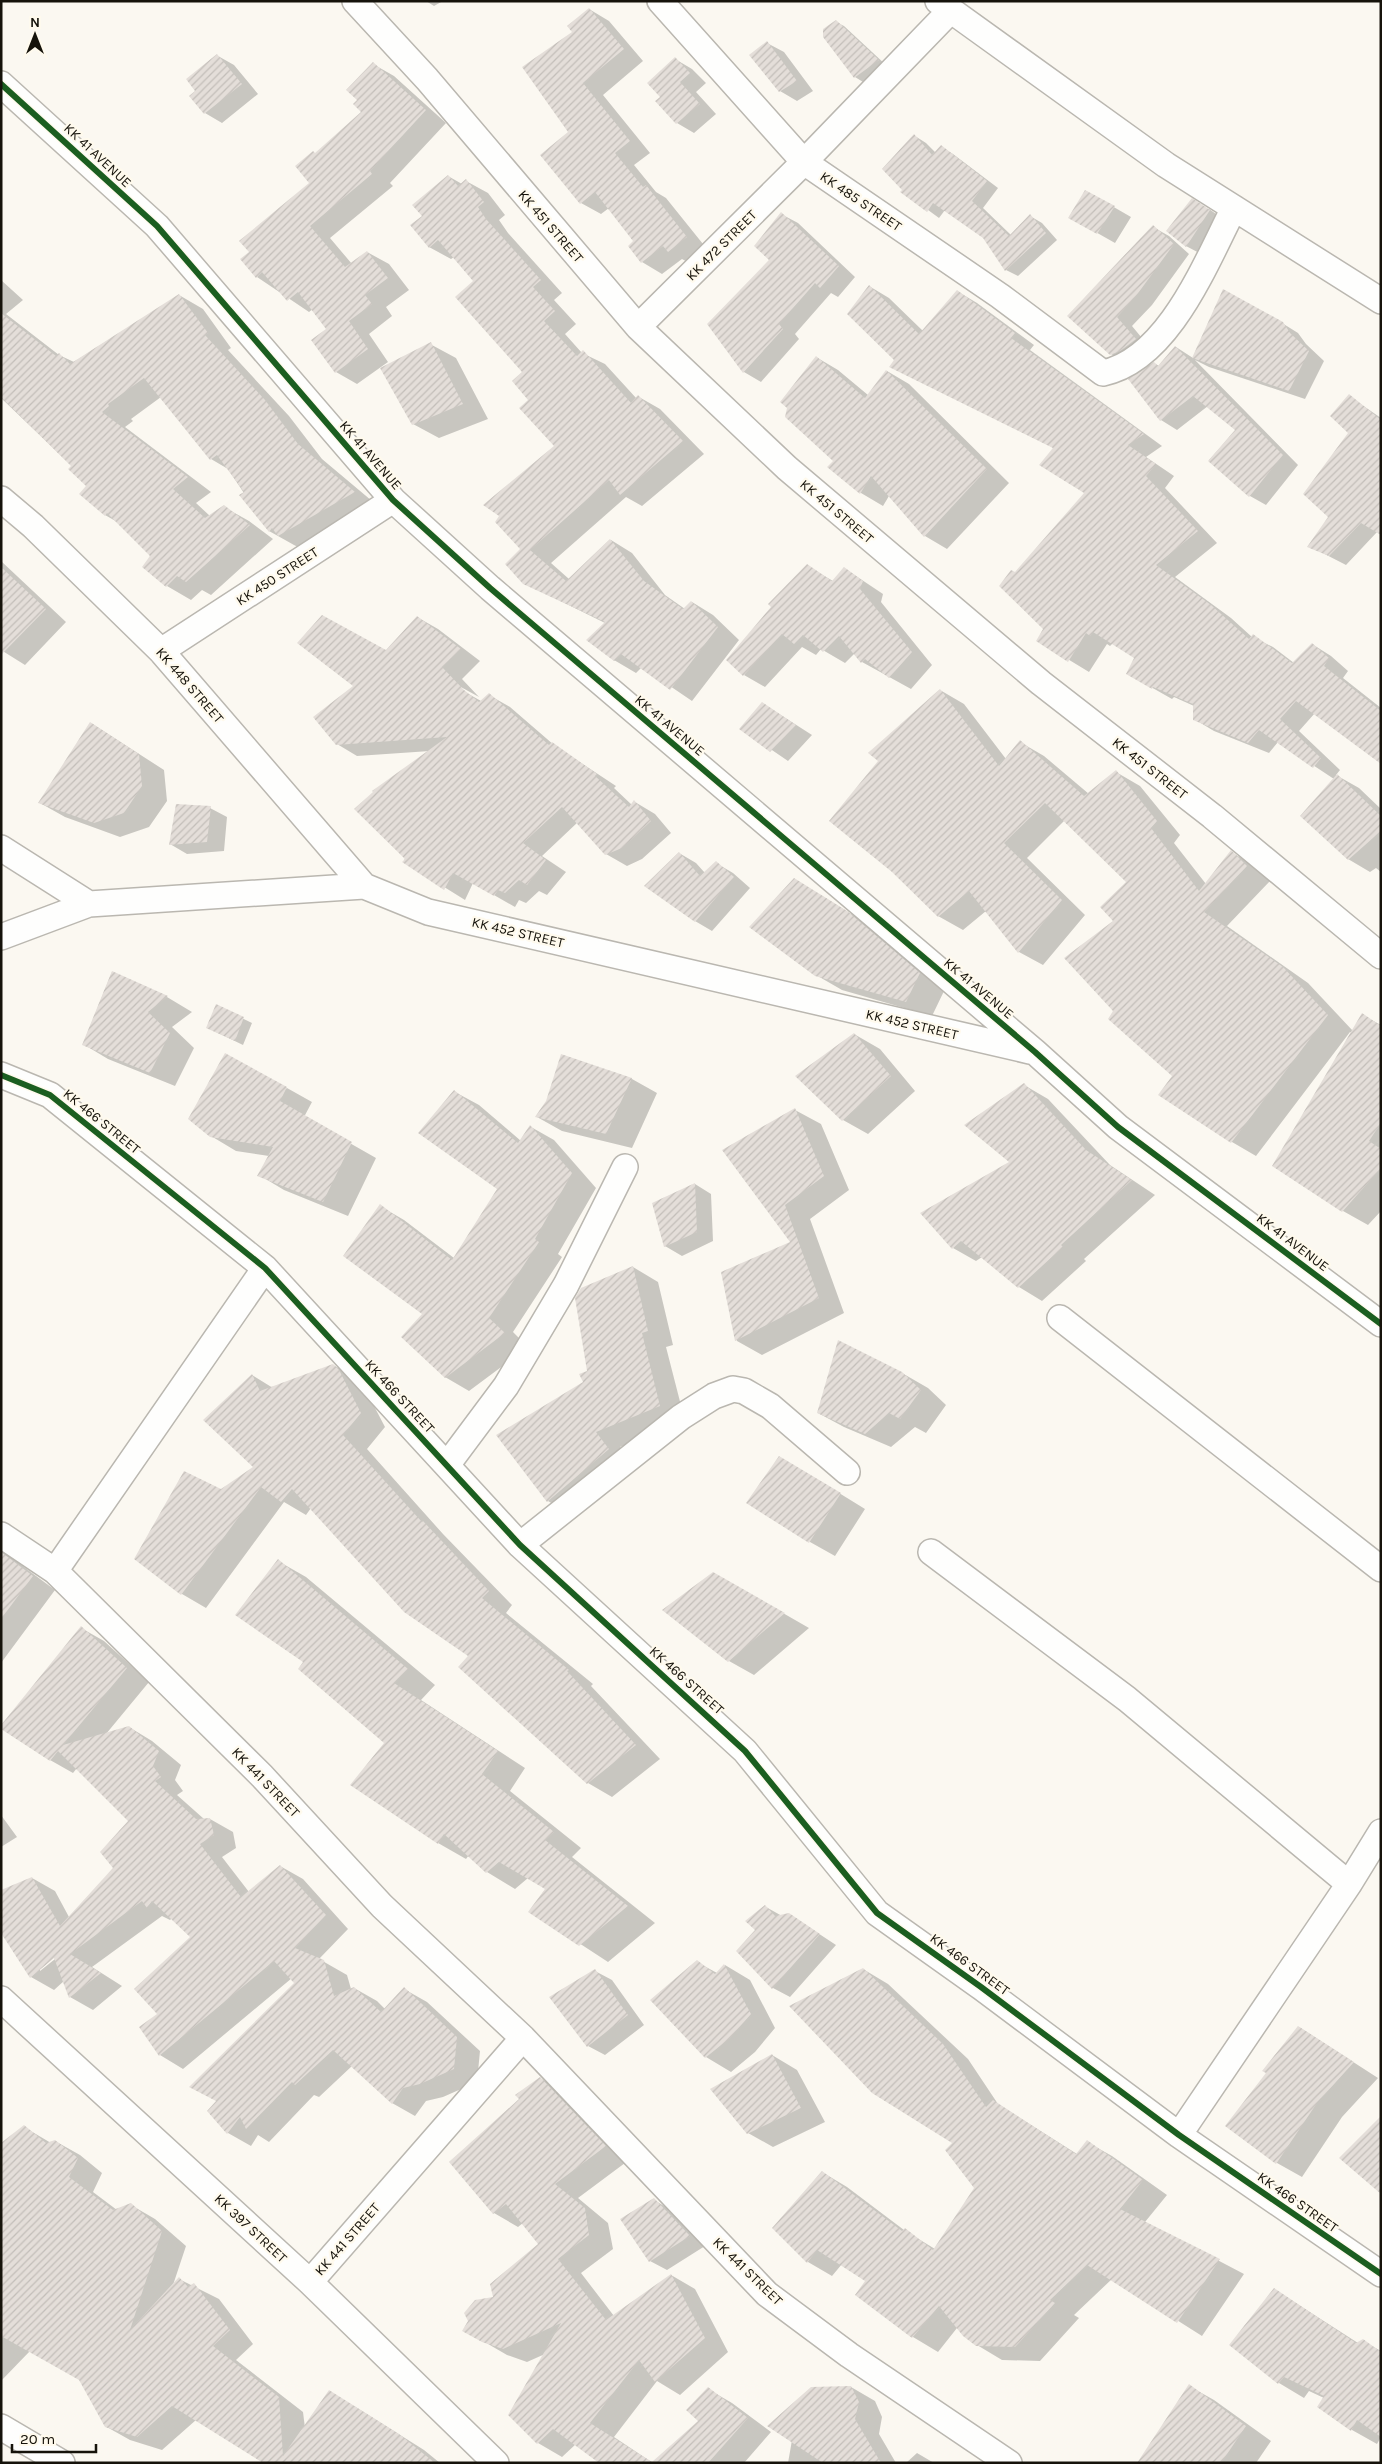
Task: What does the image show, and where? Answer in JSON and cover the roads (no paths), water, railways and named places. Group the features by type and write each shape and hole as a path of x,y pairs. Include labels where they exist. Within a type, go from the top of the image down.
{"street":[{"name":"KK 451 STREET","path":"355,1 427,79 638,327 794,474 1041,683 1212,816 1381,956"},
{"name":"KK 485 STREET","path":"660,1 804,162 1000,296 1093,368 1103,373 1121,368 1164,332 1183,307 1234,208"},
{"name":"KK 472 STREET","path":"638,327 804,162 944,6"},
{"path":"944,6 1166,166 1381,301"},
{"name":"KK 41 AVENUE","path":"1,84 156,226 393,500 490,588 1035,1052 1118,1127 1381,1324"},
{"name":"KK 448 STREET","path":"1,499 33,526 161,651 364,886"},
{"name":"KK 450 STREET","path":"161,651 393,500"},
{"path":"1,848 89,904"},
{"name":"KK 452 STREET","path":"1,937 89,904 364,886 428,912 1035,1052"},
{"name":"KK 466 STREET","path":"1,1075 50,1095 265,1268 520,1545 745,1750 877,1913 981,1986 1178,2135 1381,2274"},
{"path":"447,1465 516,1369 566,1284 625,1167"},
{"path":"55,1571 265,1268"},
{"path":"1060,1318 1381,1569"},
{"path":"520,1545 681,1417 714,1396 733,1389 744,1391 770,1406 847,1472"},
{"name":"KK 441 STREET","path":"1,1535 55,1571 262,1776 382,1906 523,2038 767,2294 849,2355 1009,2463"},
{"path":"931,1552 1126,1699 1348,1884"},
{"path":"1178,2135 1348,1884 1381,1832"},
{"name":"KK 397 STREET","path":"1,1999 310,2282 496,2463"},
{"name":"KK 441 STREET","path":"310,2282 523,2038"},
{"path":"1,2427 62,2463"}]}
